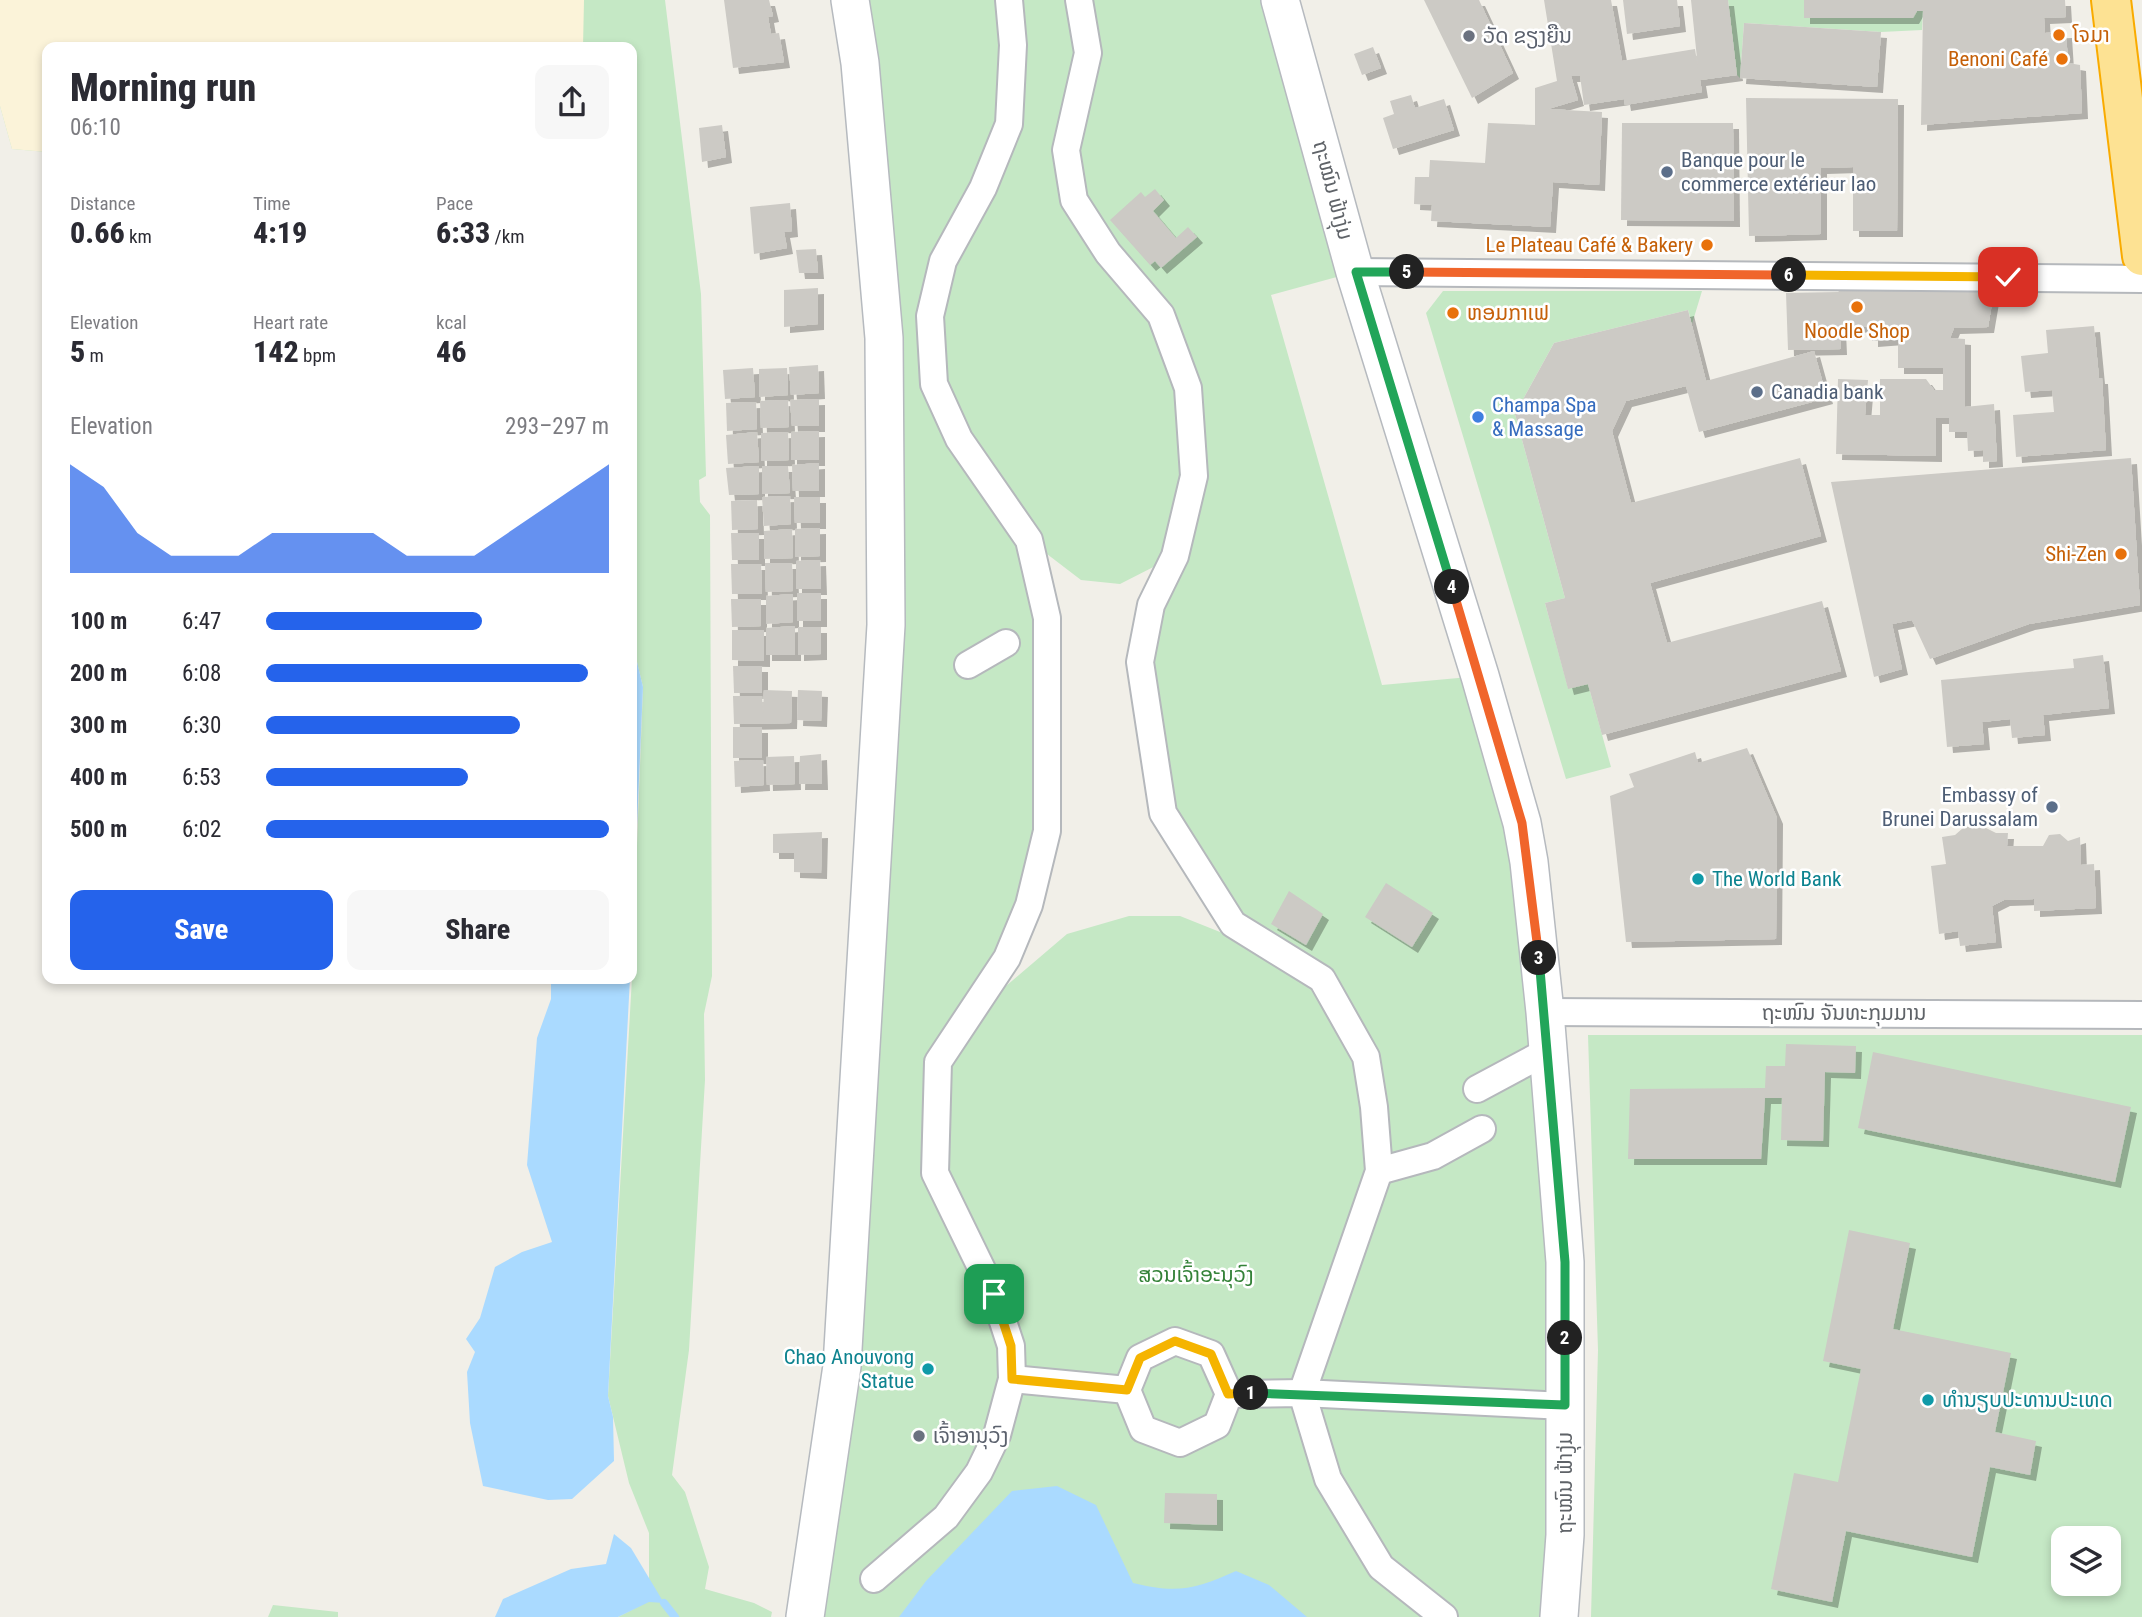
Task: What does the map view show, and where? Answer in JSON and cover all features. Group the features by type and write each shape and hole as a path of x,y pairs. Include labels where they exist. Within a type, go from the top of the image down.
{"highway":[{"path":"2111,0 2136,175 2142,256"}],"street":[{"path":"805,1617 842,1366 886,625 884,338 860,63 850,0"},
{"path":"874,1579 946,1517 979,1472 997,1435 1012,1379 1011,1346 994,1294 935,1173 938,1062 1007,958 1033,891 1047,831 1047,618 1029,540 959,439 934,384 930,316 943,261 983,188 1009,124 1013,45 1009,0"},
{"path":"1079,0 1088,53 1066,150 1074,200 1108,253 1161,315 1188,388 1194,476 1175,556 1151,606 1140,662 1163,813 1214,889 1233,924 1322,979 1366,1056 1374,1107 1379,1171 1302,1393 1328,1479 1381,1567 1444,1617"},
{"name":"ຖະໝົນ ຟ້າງຸ່ມ","path":"1280,0 1356,272 1522,823 1529,862 1545,1012 1565,1262 1565,1535 1559,1617"},
{"path":"1356,272 2142,279"},
{"path":"968,665 1006,643"},
{"name":"ຖະໜົນ ຈັນທະກຸມມານ","path":"1545,1012 2142,1015"},
{"path":"1477,1089 1548,1051"},
{"path":"1379,1171 1433,1156 1482,1129"},
{"path":"1175,1341 1211,1354 1228,1394 1217,1425 1180,1443 1143,1429 1127,1390 1140,1358 1175,1341"},
{"path":"1012,1379 1127,1390"},
{"path":"1228,1394 1302,1393 1565,1405"}],"green space":[{"path":"0,0 665,0 701,294 706,476 699,480 700,502 710,515 712,976 704,1014 705,1080 689,1350 672,1475 685,1492 709,1567 705,1589 754,1603 772,1612 771,1617 618,1617 649,1601 649,1533 629,1483 608,1396 632,984 637,984 637,846 643,687 637,662 637,42 42,42 42,152 12,149 0,106"},
{"name":"ສວນເຈົ້າອະນຸວົງ","path":"850,0 1280,0 1355,272 1271,295 1382,685 1480,676 1545,1012 1559,1617 805,1617 886,625","holes":["1030,541 1081,580 1120,584 1173,557 1140,662 1163,813 1225,934 1180,916 1129,916 1067,934 1006,986 993,978 1047,831"]},
{"path":"1728,0 1804,0 1805,18 1912,18 1917,11 1923,11 1922,30 1881,32 1744,23 1740,78 1737,75"},
{"path":"1443,291 1702,291 1692,324 1688,310 1554,343 1515,414 1565,598 1545,603 1568,688 1588,684 1611,767 1566,779 1426,313"},
{"path":"1588,1035 2142,1035 2142,1617 1591,1617 1598,1350"},
{"path":"273,1605 338,1612 338,1617 268,1617"}],"sand":[{"path":"0,0 584,0 583,42 42,42 42,152 12,149 0,106"}],"water":[{"path":"637,662 643,687 637,826"},
{"path":"551,984 630,984 608,1396 613,1417 614,1461 572,1499 548,1500 483,1486 470,1423 467,1372 475,1352 466,1339 480,1318 495,1267 522,1252 552,1242 527,1165 537,1038 551,999"},
{"path":"1057,1486 1096,1505 1133,1583 1162,1588 1186,1588 1236,1571 1269,1585 1307,1617 899,1617 926,1581 1012,1491"},
{"path":"614,1534 631,1548 664,1603 649,1602 618,1617 495,1617 503,1599 571,1569 606,1564"}],"building":[{"path":"724,0 769,0 773,16 768,17 771,34 779,33 784,62 733,68"},
{"name":"ວັດ ຂຽງຍືນ","path":"1424,0 1479,0 1513,73 1472,98"},
{"path":"1544,0 1611,0 1622,61 1695,49 1698,68 1691,0 1728,0 1737,75 1700,80 1702,92 1625,105 1624,99 1584,105 1580,76 1571,76 1578,100 1548,109 1602,112 1599,185 1553,182 1550,227 1431,221 1432,205 1414,204 1415,177 1429,177 1430,160 1485,163 1488,123 1535,125 1535,88 1557,81"},
{"path":"1623,0 1677,0 1680,26 1627,34"},
{"path":"1804,0 2065,0 2066,17 2044,18 2045,33 2066,32 2068,63 2080,65 2082,113 1921,125 1923,11 1917,11 1913,18 1804,18"},
{"path":"1744,23 1881,32 1877,87 1740,78"},
{"path":"1373,47 1381,68 1362,75 1354,54"},
{"path":"1411,95 1415,108 1444,99 1454,130 1393,149 1383,118 1394,114 1390,101"},
{"path":"1746,98 1898,99 1897,231 1853,231 1853,167 1821,168 1821,234 1749,236"},
{"name":"Banque pour le commerce extérieur lao","path":"1622,123 1733,123 1734,221 1621,220"},
{"path":"722,125 726,157 702,162 699,128"},
{"path":"1155,189 1164,200 1153,211 1176,238 1188,227 1197,237 1161,268 1155,261 1150,265 1110,220 1141,192 1145,197"},
{"path":"790,203 792,231 784,232 787,248 754,254 750,207"},
{"path":"816,249 818,273 799,273 796,250"},
{"path":"818,288 818,324 784,327 784,290"},
{"path":"1836,288 1994,292 1988,327 1954,328 1950,338 1965,339 1965,407 1994,404 1997,461 1983,462 1983,450 1968,451 1967,432 1949,432 1949,418 1936,418 1936,456 1836,454 1838,379 1868,380 1865,415 1880,415 1880,379 1926,379 1934,390 1943,390 1943,368 1898,368 1898,339 1872,341 1872,327 1840,326 1841,349 1788,350 1786,293 1839,292"},
{"path":"1688,310 1706,381 1814,351 1827,398 1699,432 1686,386 1626,401 1612,431 1631,503 1800,458 1821,536 1650,583 1667,643 1822,601 1841,671 1602,735 1588,684 1568,689 1545,603 1565,598 1515,414 1554,343"},
{"path":"2094,326 2099,378 2102,378 2106,450 2016,457 2013,415 2054,412 2052,390 2025,392 2021,356 2048,353 2046,330"},
{"path":"818,365 819,393 791,395 789,367"},
{"path":"753,368 755,397 725,399 723,370"},
{"path":"787,368 788,395 759,397 759,369"},
{"path":"819,399 819,426 792,426 790,400"},
{"path":"788,400 789,427 761,428 760,401"},
{"path":"756,402 757,429 727,431 726,403"},
{"path":"819,431 819,460 791,460 791,432"},
{"path":"757,432 759,462 728,464 726,435"},
{"path":"788,432 789,460 761,461 761,433"},
{"path":"2131,458 2140,605 2029,624 1930,659 1912,620 1892,624 1902,669 1874,677 1831,482"},
{"path":"819,463 819,491 793,491 792,465"},
{"path":"759,466 759,494 729,495 726,468"},
{"path":"762,466 788,466 790,493 762,494"},
{"path":"790,496 791,524 764,526 762,497"},
{"path":"794,497 820,497 820,523 795,523"},
{"path":"757,500 758,529 732,530 731,501"},
{"path":"820,528 820,556 795,557 795,529"},
{"path":"792,529 793,558 764,559 764,531"},
{"path":"731,533 759,533 759,560 732,560"},
{"path":"820,560 821,589 796,589 796,561"},
{"path":"765,563 792,563 793,591 766,592"},
{"path":"731,564 761,564 762,594 732,594"},
{"path":"797,593 821,593 821,621 797,621"},
{"path":"793,594 793,622 766,624 766,596"},
{"path":"731,599 761,599 761,626 732,627"},
{"path":"795,626 795,655 766,655 766,628"},
{"path":"798,627 821,627 821,654 798,655"},
{"path":"732,630 764,630 764,661 732,660"},
{"path":"2103,655 2109,708 2043,715 2045,735 2012,738 2010,719 1982,722 1984,744 1947,747 1941,680 2074,668 2073,659"},
{"path":"733,666 762,666 762,693 734,693"},
{"path":"764,690 792,691 791,723 734,724 733,696 762,696 763,714"},
{"path":"798,690 822,691 821,721 797,720"},
{"path":"733,727 762,727 762,758 733,758"},
{"name":"The World Bank","path":"1747,748 1777,818 1776,939 1626,942 1610,796 1634,787 1629,774 1695,752 1698,763"},
{"path":"821,754 822,784 799,784 800,756"},
{"path":"794,756 795,784 767,785 766,757"},
{"path":"763,760 764,785 735,787 734,761"},
{"path":"1978,824 1996,833 2008,833 2007,846 2043,846 2049,835 2060,834 2068,841 2080,837 2081,865 2094,864 2096,908 2034,911 2034,899 2004,900 1992,906 1996,942 1960,946 1958,931 1939,934 1931,866 1946,864 1942,837 1955,835 1963,828"},
{"path":"822,832 821,873 794,872 794,853 773,853 773,834"},
{"path":"1386,883 1433,913 1412,947 1365,917"},
{"path":"1289,891 1323,914 1306,945 1271,924"},
{"path":"1786,1044 1856,1046 1855,1073 1825,1072 1823,1141 1781,1140 1782,1098 1765,1098 1761,1159 1628,1159 1630,1089 1765,1088 1766,1066 1785,1066"},
{"path":"1873,1052 2131,1107 2115,1182 1858,1128"},
{"name":"ທຳນຽບປະທານປະເທດ","path":"1849,1230 1910,1243 1893,1329 2011,1353 1995,1432 2036,1441 2030,1475 1990,1467 1972,1557 1846,1531 1832,1602 1771,1589 1794,1473 1838,1482 1861,1369 1823,1361"},
{"path":"1165,1493 1217,1494 1217,1525 1164,1523"}],"waterway":[{"path":"664,1603 675,1617"}],"place":[{"name":"ໂຈມາ","path":"2059,35"},
{"name":"ວັດ ຂຽງຍືນ","path":"1469,36"},
{"name":"Benoni Café","path":"2062,59"},
{"name":"Banque pour le commerce extérieur lao","path":"1667,172"},
{"name":"Le Plateau Café & Bakery","path":"1707,245"},
{"name":"Noodle Shop","path":"1857,307"},
{"name":"ຫອມກາເຟ","path":"1453,313"},
{"name":"Canadia bank","path":"1757,392"},
{"name":"Champa Spa & Massage","path":"1478,417"},
{"name":"Shi-Zen","path":"2121,554"},
{"name":"Embassy of Brunei Darussalam","path":"2052,807"},
{"name":"The World Bank","path":"1698,879"},
{"name":"Chao Anouvong Statue","path":"928,1369"},
{"name":"ທຳນຽບປະທານປະເທດ","path":"1928,1400"},
{"name":"ເຈົ້າອານຸວົງ","path":"919,1436"}],"route":[{"path":"994,1294 1011,1346 1012,1379 1127,1390 1140,1358 1175,1341 1211,1354 1228,1394 1302,1393 1565,1405 1565,1262 1545,1012 1529,862 1522,823 1356,272 2008,277"}]}
